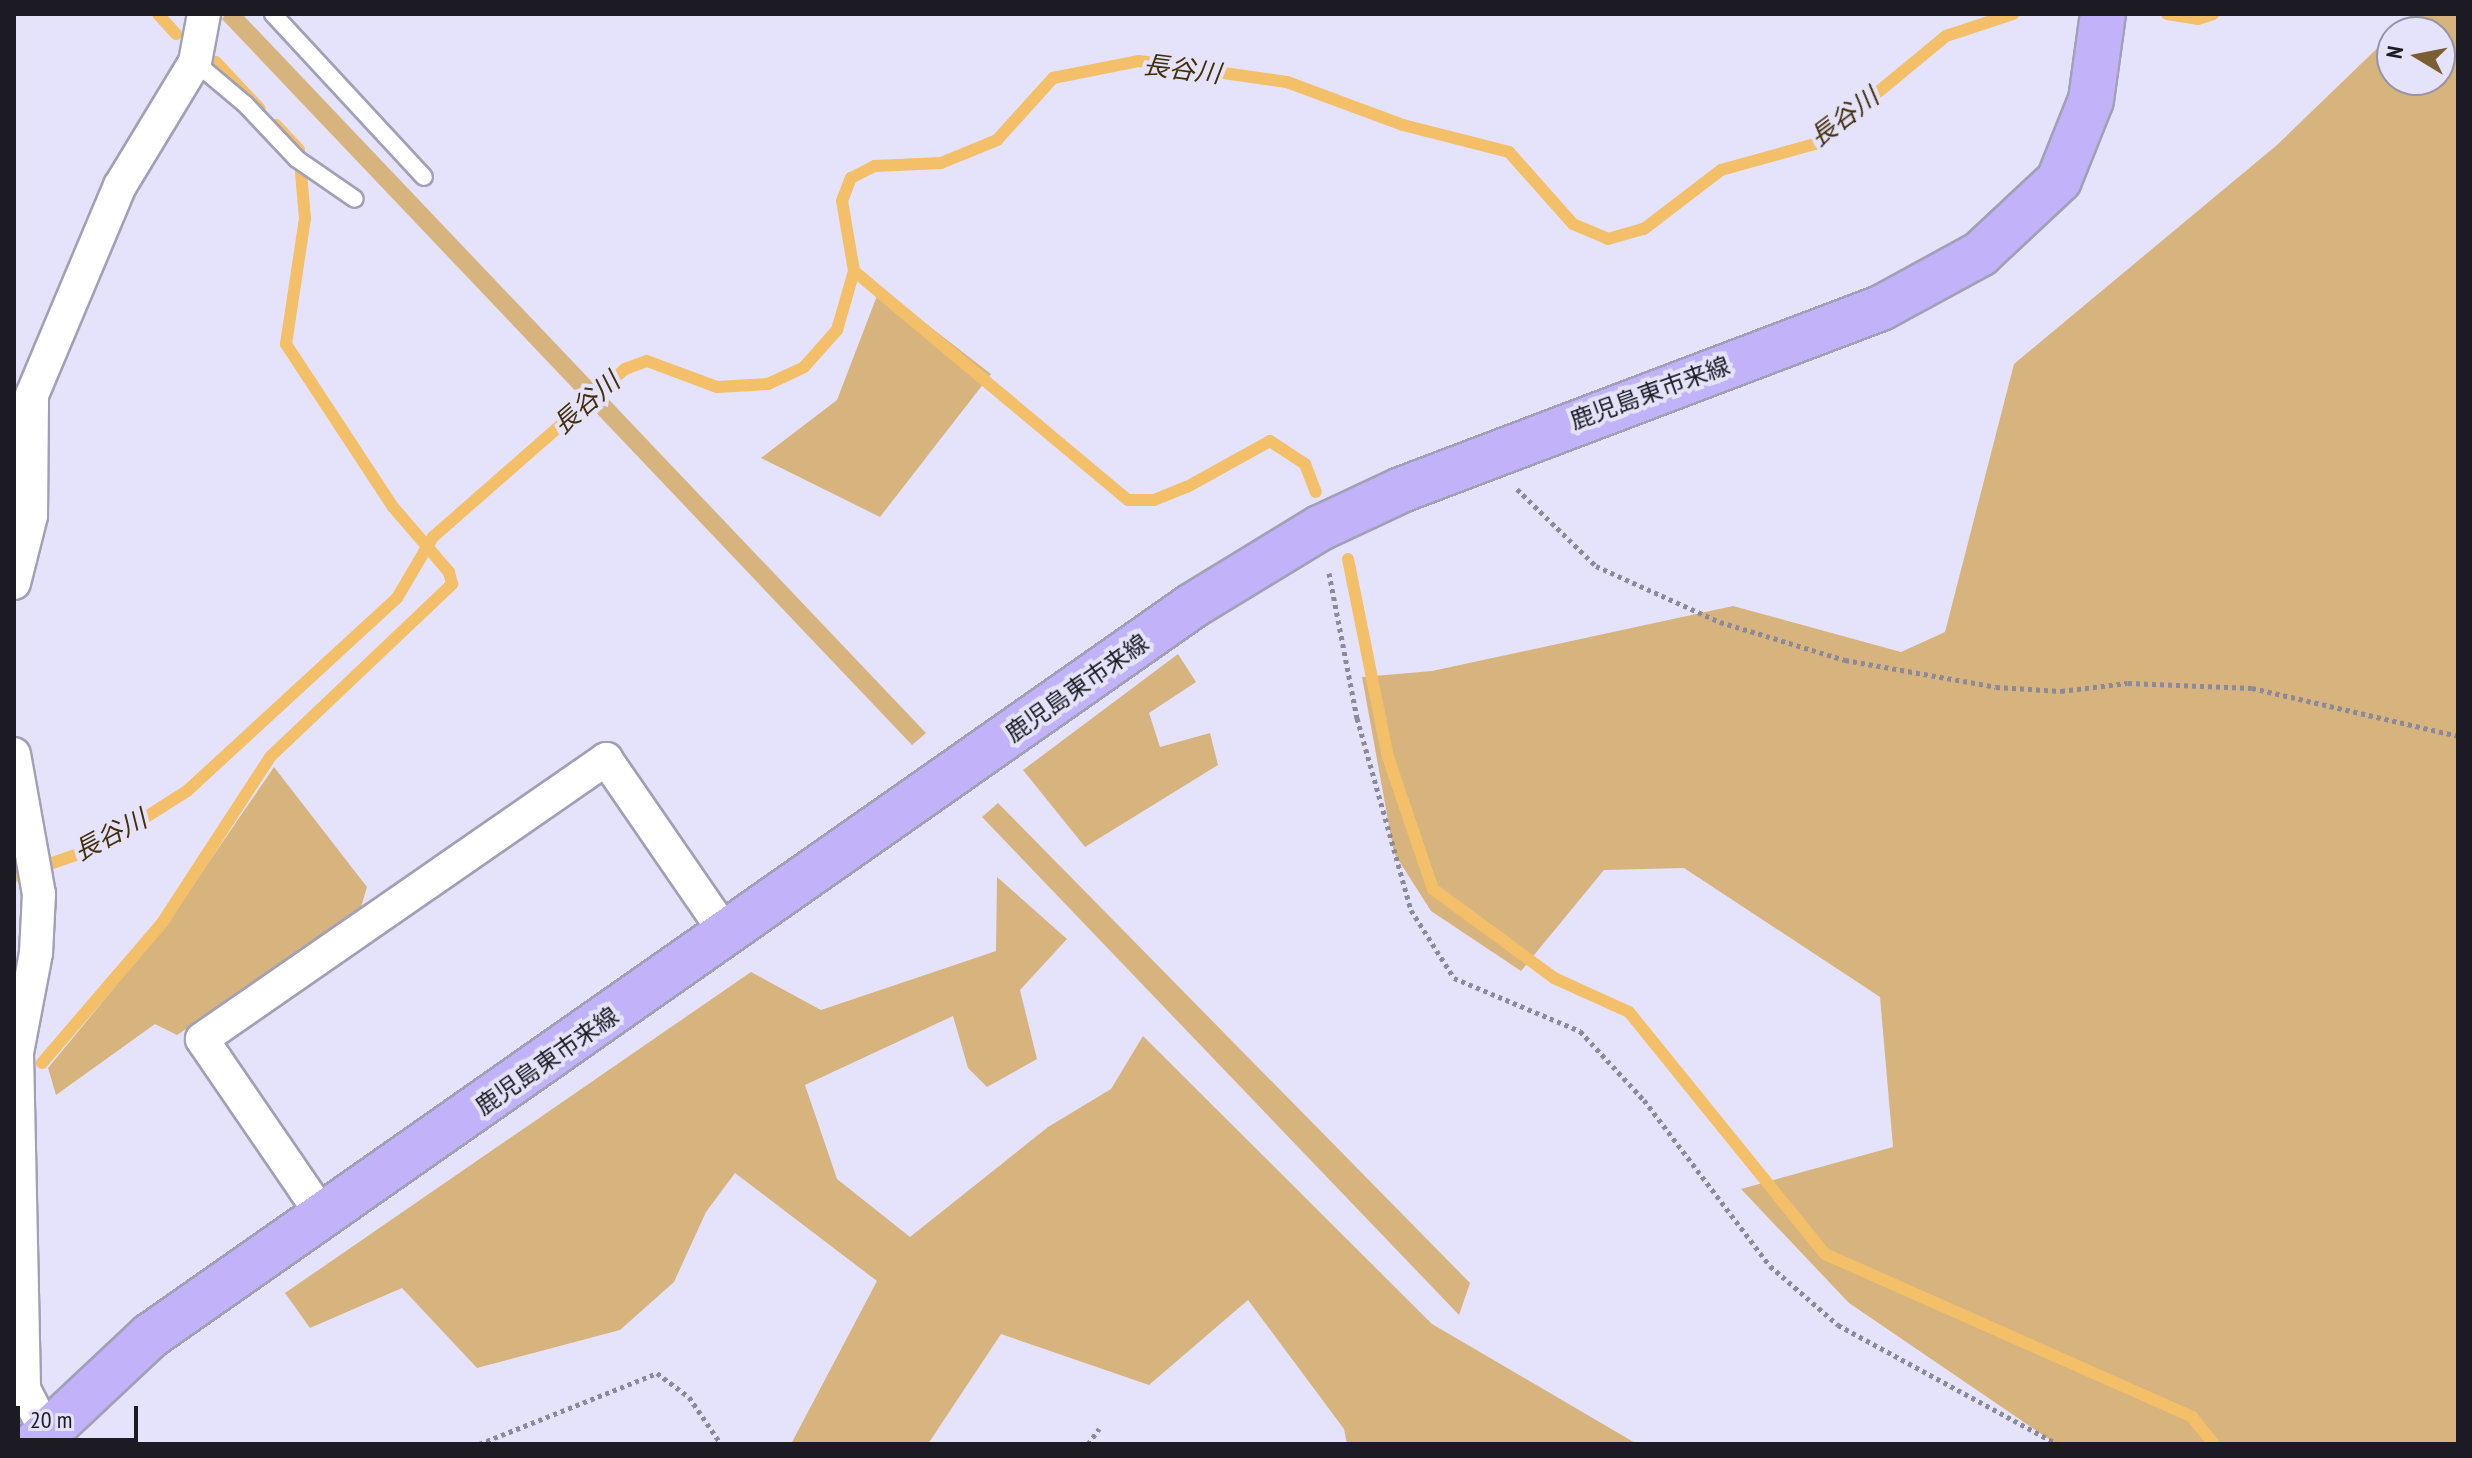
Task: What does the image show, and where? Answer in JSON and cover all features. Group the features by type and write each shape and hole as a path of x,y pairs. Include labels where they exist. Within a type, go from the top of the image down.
{"main road":[{"name":"鹿児島東市来線","path":"40,1437 150,1336 727,935 1192,606 1320,528 1482,455 1881,308 1980,254 2059,180 2091,100 2102,22"}],"street":[{"path":"14,583 31,516 32,395 120,186 195,62 202,15"},
{"path":"14,754 39,894 36,953 15,1053 24,1389 40,1437"},
{"path":"323,1216 202,1039 606,759 727,935"}],"lane":[{"path":"273,14 424,177"},
{"path":"195,62 245,104 297,159 355,199"}],"path":[{"path":"1482,455 1596,566 1720,622 1845,660 1996,687 2061,691 2128,683 2252,688 2458,736"},
{"path":"1320,528 1357,718 1411,910 1454,978 1580,1031 1644,1100 1770,1266 1838,1325 2057,1444"},
{"path":"479,1444 657,1373 689,1397 721,1444"},
{"path":"1088,1444 1099,1429"}],"shaded area":[{"path":"226,14 242,14 926,733 912,745 222,19"},
{"path":"2458,14 2458,1444 2056,1444 1849,1303 1741,1189 1893,1147 1880,997 1684,868 1604,870 1521,971 1431,911 1394,853 1362,677 1432,671 1733,606 1901,652 1945,632 2014,364 2277,145 2376,49 2376,96 2456,96 2456,16 2410,16"},
{"path":"880,288 991,374 880,517 761,458 837,400"},
{"path":"1178,654 1196,682 1149,713 1160,747 1210,733 1218,765 1085,847 1023,770"},
{"path":"274,767 367,887 358,917 177,1035 155,1024 56,1095 48,1068 165,926"},
{"path":"998,803 1470,1283 1459,1315 982,817"},
{"path":"997,877 1067,939 1020,990 1037,1059 987,1087 968,1068 953,1016 805,1085 837,1179 910,1237 1048,1127 1111,1089 1143,1036 1432,1324 1637,1444 1347,1444 1344,1429 1248,1300 1149,1385 1001,1334 928,1444 791,1444 877,1281 735,1173 706,1212 674,1282 620,1330 477,1368 402,1288 310,1328 285,1293 751,972 821,1010 996,951"}],"waterway":[{"path":"158,14 176,34"},
{"name":"長谷川","path":"14,876 99,847 187,791 397,598 433,537 625,369 647,361 717,387 768,384 804,367 837,330 854,271 842,201 851,178 875,166 941,163 997,140 1053,78 1139,61 1287,82 1403,125 1509,152 1573,224 1608,239 1644,229 1721,170 1815,144 1946,36 2013,14"},
{"name":"長谷川","path":"2167,14 2198,19 2213,14"},
{"path":"216,62 260,109"},
{"path":"276,125 299,150"},
{"path":"42,1063 162,923 271,756 452,584 449,572 393,507 286,344 305,219 301,172"},
{"path":"854,271 1128,500 1154,500 1187,487 1270,441 1305,464 1316,492"},
{"path":"1348,559 1388,757 1433,889 1554,978 1629,1012 1825,1254 2192,1417 2214,1444"}]}
